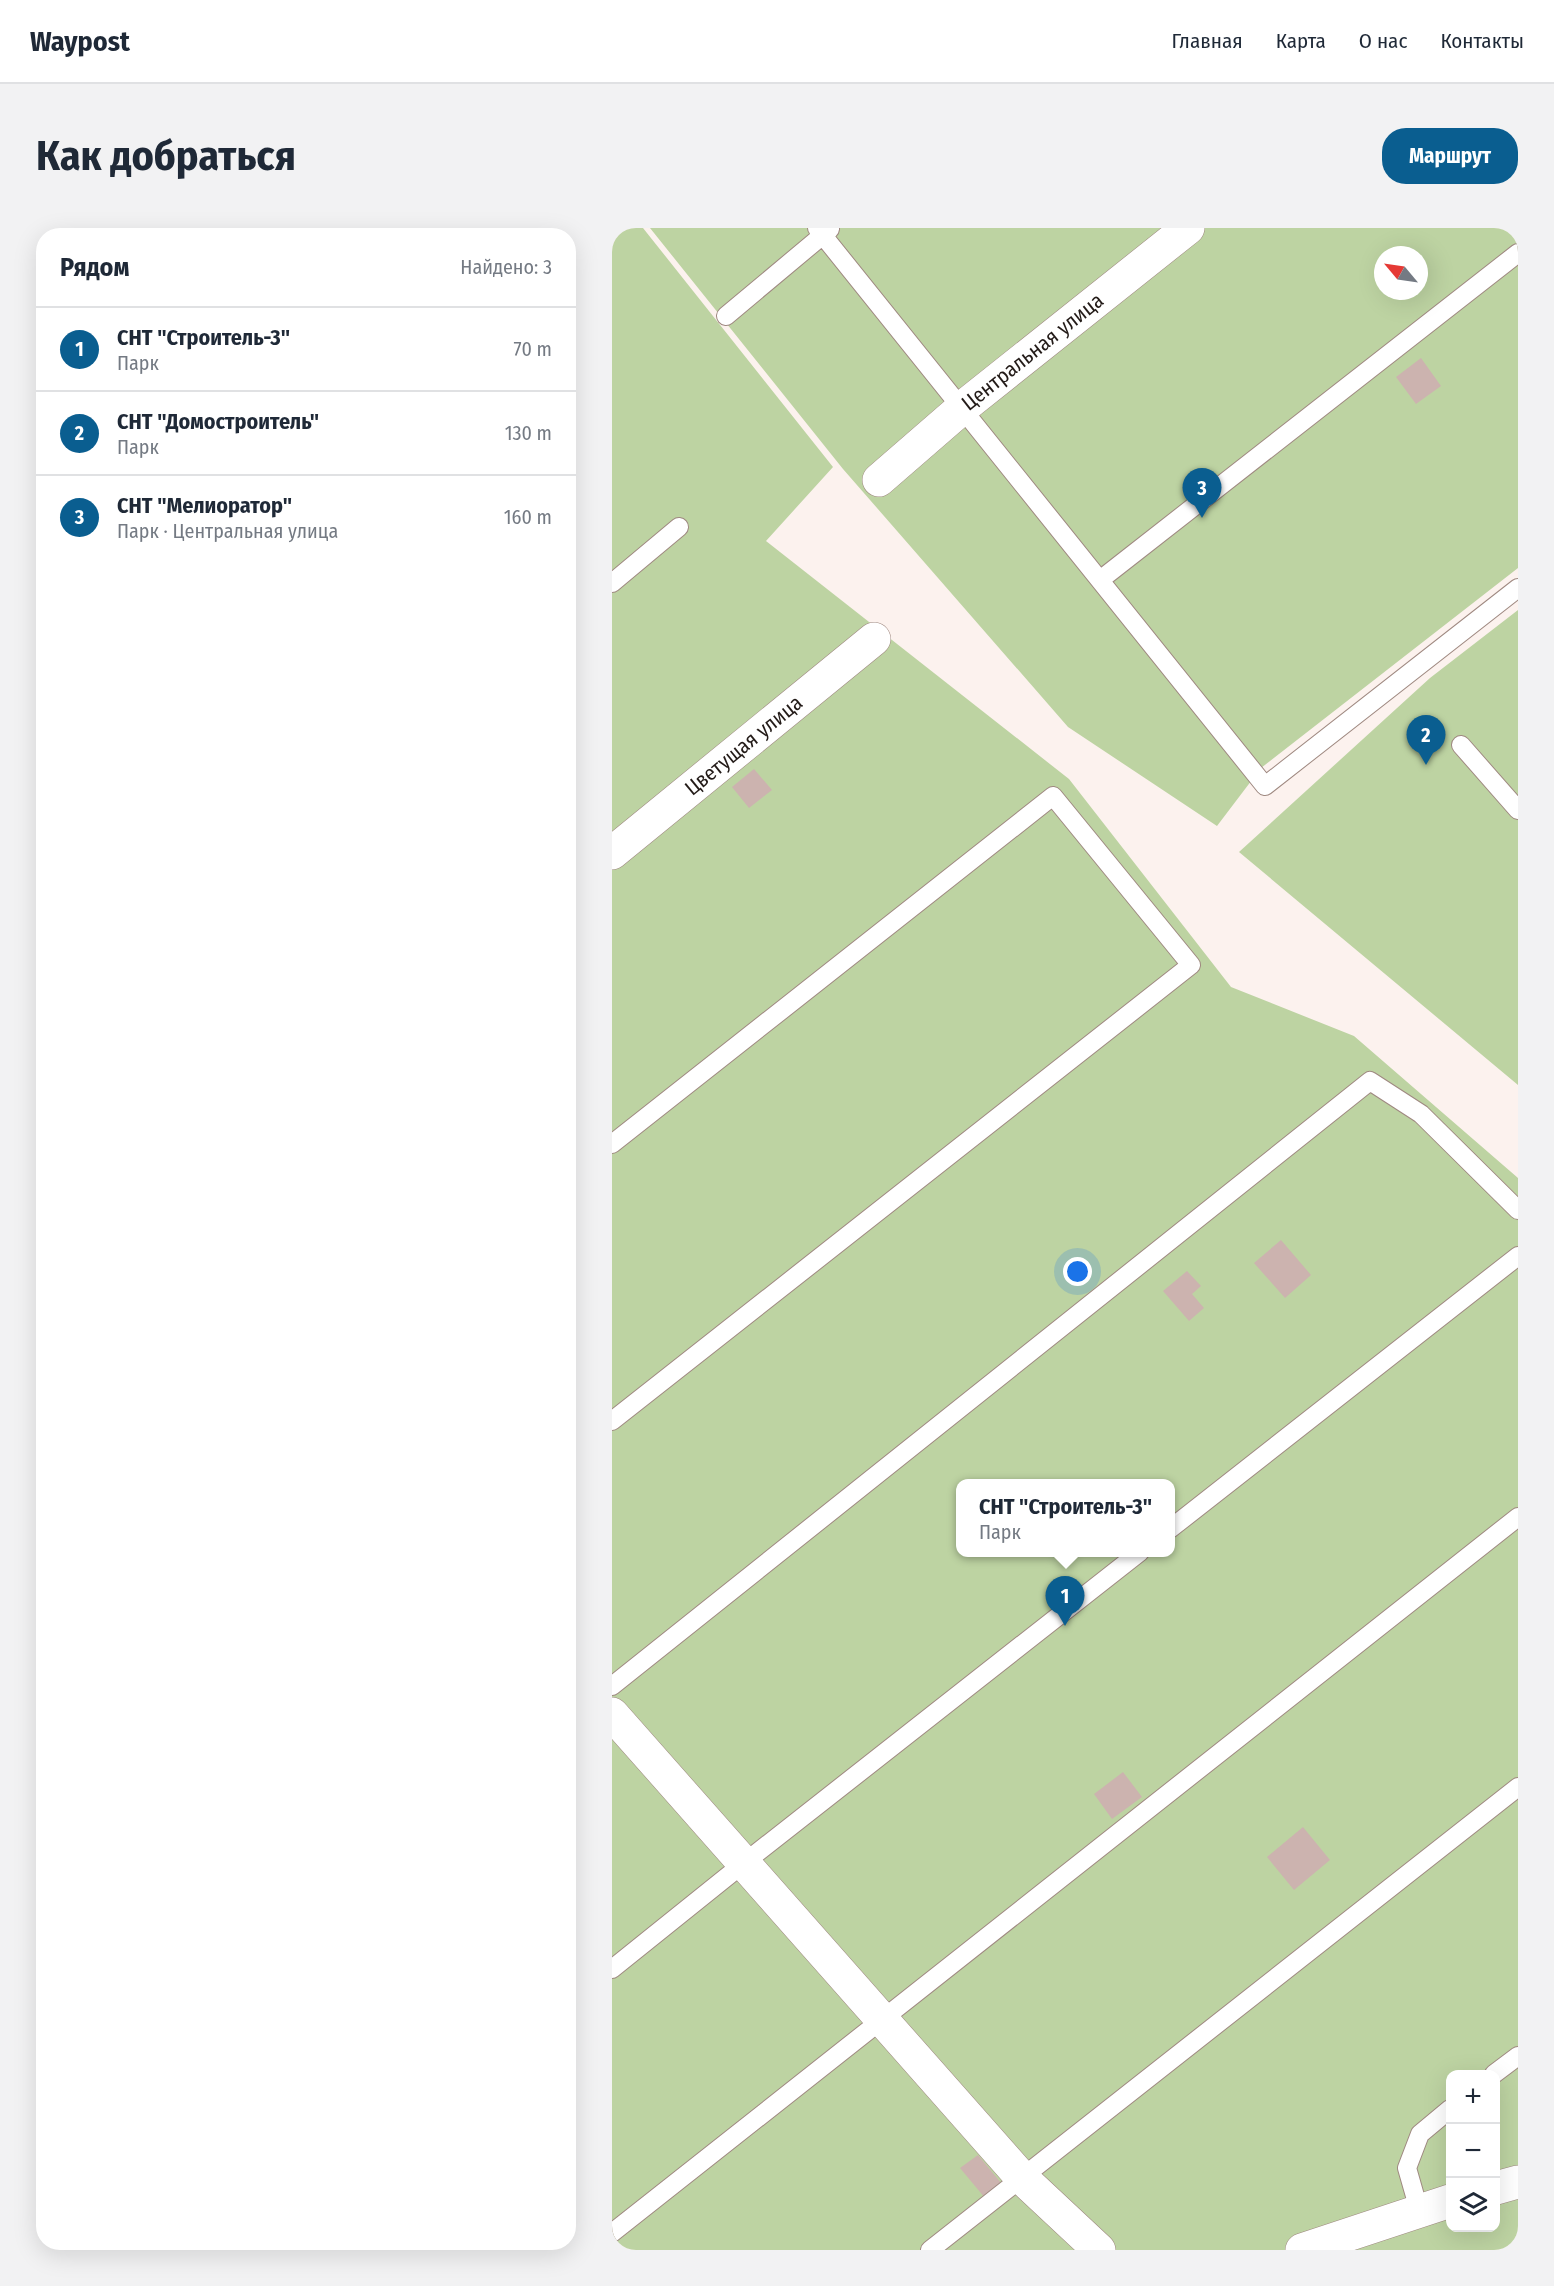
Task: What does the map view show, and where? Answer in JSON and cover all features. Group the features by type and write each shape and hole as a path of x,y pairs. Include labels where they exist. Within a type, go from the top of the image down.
{"street":[{"name":"Центральная улица","path":"879,480 962,408 1188,228"},
{"name":"Цветущая улица","path":"612,853 874,639"},
{"path":"612,1714 1022,2178 1099,2250"},
{"path":"1500,2187 1518,2182"},
{"path":"1302,2250 1446,2202"}],"lane":[{"path":"726,316 824,230 962,408 1265,786 1518,588"},
{"path":"1101,580 1518,253"},
{"path":"612,583 679,527"},
{"path":"1461,745 1518,810"},
{"path":"612,1144 1053,796 1191,965 612,1421"},
{"path":"612,1686 1370,1081 1421,1114 1518,1210"},
{"path":"1175,1525 1518,1256"},
{"path":"612,2233 1518,1517"},
{"path":"612,1969 1134,1557"},
{"path":"930,2250 1518,1788"},
{"path":"1499,2070 1518,2056"},
{"path":"1419,2210 1407,2168 1420,2134 1446,2112"}],"green space":[{"path":"612,228 643,228 833,467 766,541 1069,779 1231,987 1354,1036 1518,1178 1518,2250 612,2250"},
{"path":"650,228 1518,228 1518,568 1261,768 1217,826 1068,727 843,469"},
{"path":"1518,610 1518,1085 1239,852 1430,678"}],"building":[{"path":"1421,358 1441,386 1416,404 1396,377"},
{"path":"754,769 772,790 749,808 732,787"},
{"path":"1281,1240 1311,1275 1285,1298 1254,1263"},
{"path":"1187,1271 1201,1286 1192,1294 1204,1308 1189,1321 1163,1291"},
{"path":"1123,1772 1142,1797 1112,1819 1094,1794"},
{"path":"1303,1827 1330,1860 1294,1890 1267,1857"},
{"path":"978,2155 1002,2184 985,2198 960,2168"}],"place":[{"name":"СНТ \"Мелиоратор\"","path":"1202,518"},
{"name":"СНТ \"Домостроитель\"","path":"1426,765"},
{"name":"СНТ \"Строитель-3\"","path":"1065,1626"}]}
